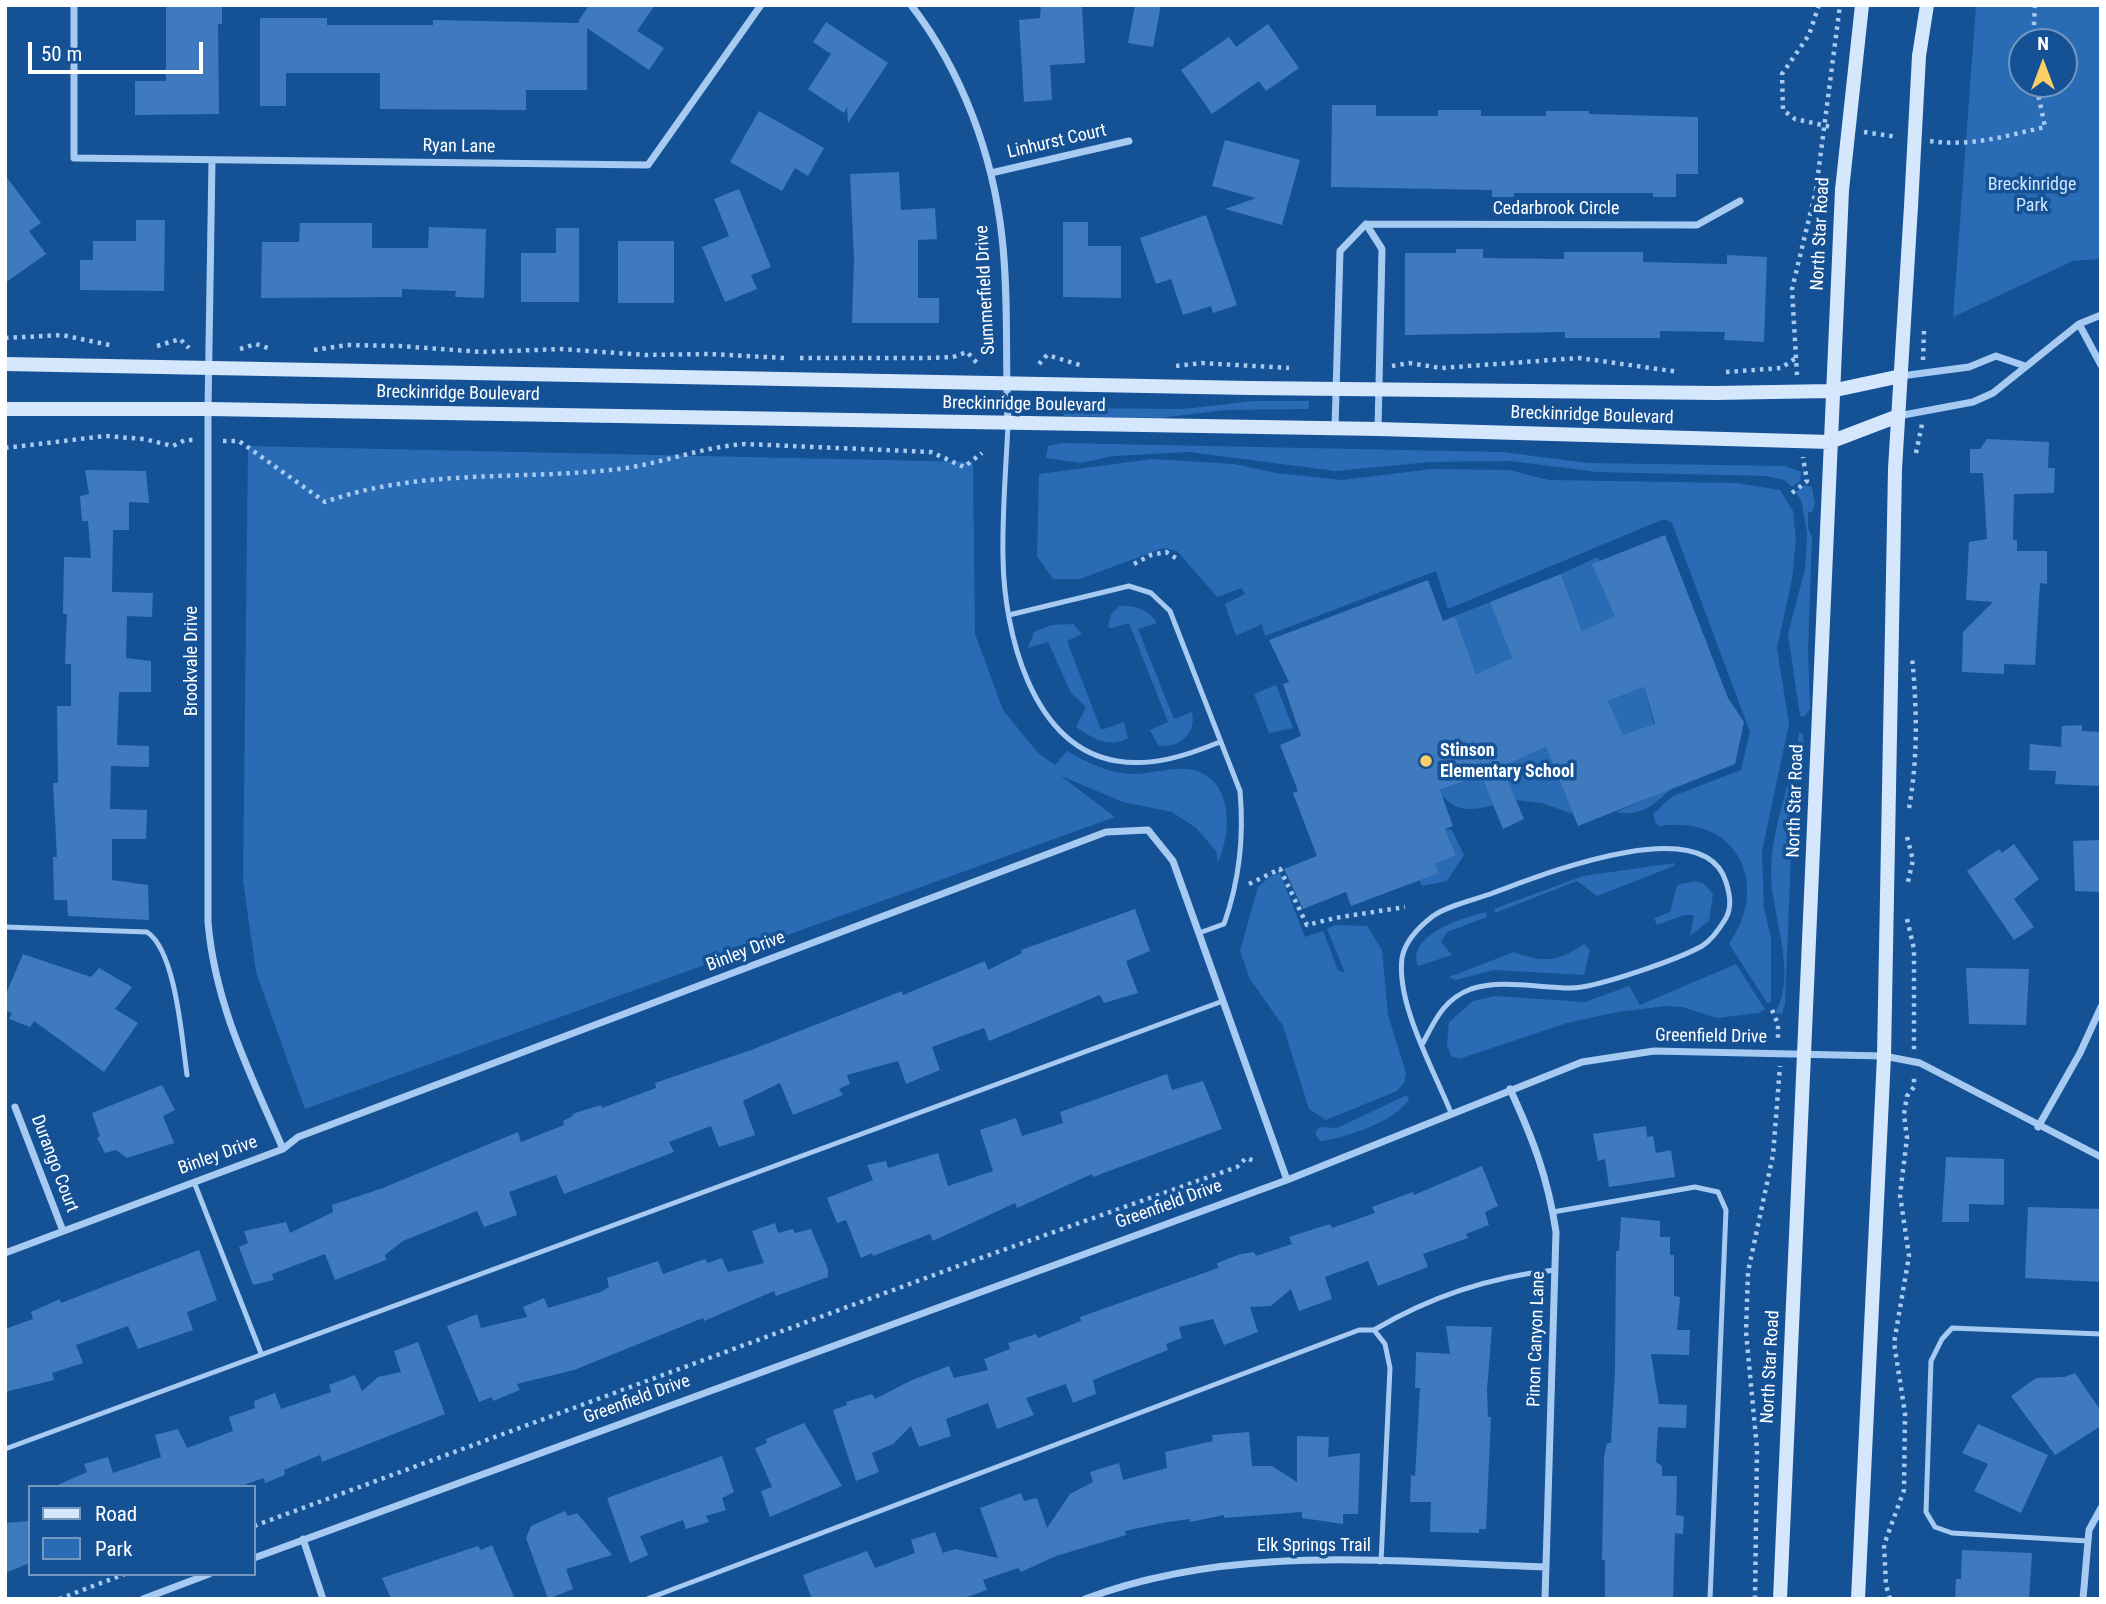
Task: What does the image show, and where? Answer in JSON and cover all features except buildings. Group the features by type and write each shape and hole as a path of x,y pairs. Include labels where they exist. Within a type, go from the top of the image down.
{"street":[{"name":"Ryan Lane","path":"74,5 74,158 648,165 761,5"},
{"name":"Summerfield Drive","path":"911,5 970,107 991,173 1002,237 1008,424"},
{"name":"North Star Road","path":"1780,1599 1831,391 1842,190 1862,5"},
{"path":"1858,1599 1884,1056 1898,416 1919,56 1927,5"},
{"name":"Linhurst Court","path":"991,173 1129,141"},
{"name":"Brookvale Drive","path":"212,160 208,409 208,922 212,964 235,1039 283,1149"},
{"name":"Cedarbrook Circle","path":"1366,224 1697,225 1740,201"},
{"path":"1334,429 1340,251 1366,224 1382,249 1378,429"},
{"name":"Breckinridge Boulevard","path":"5,409 208,409 1378,429 1830,442 1898,416 1973,402 1993,393 2079,324 2101,315"},
{"path":"2079,324 2101,365"},
{"name":"Breckinridge Boulevard","path":"5,364 1006,383 1799,392 1831,391 1901,376 1969,367 1996,356 2025,366"},
{"name":"Binley Drive","path":"5,1253 283,1149 298,1137 1106,832 1148,830 1173,861 1287,1180"},
{"path":"2038,1127 2080,1053 2101,1007"},
{"name":"Greenfield Drive","path":"256,1557 1287,1180 1582,1062 1654,1051 1884,1056 1915,1062 2101,1157"},
{"name":"Pinon Canyon Lane","path":"1510,1089 1539,1152 1553,1212 1555,1270 1545,1599"},
{"name":"Durango Court","path":"15,1108 62,1231"},
{"path":"2083,1599 2089,1530 2101,1508"},
{"path":"303,1539 323,1599"},
{"name":"Elk Springs Trail","path":"1085,1599 1159,1576 1210,1565 1258,1560 1546,1567"},
{"path":"144,1599 204,1576"}],"lane":[{"path":"1008,424 1003,559 1009,615 1018,657 1032,692 1054,725 1080,747 1116,761 1147,762 1187,756 1220,742"},
{"path":"1009,615 1129,586 1152,593 1170,611 1240,791 1242,819 1233,899 1224,923 1199,933"},
{"path":"1423,1043 1441,1008 1470,989 1506,985 1573,988 1597,985 1703,945 1720,928 1729,911 1730,895 1724,876 1712,862 1693,851 1666,848 1574,862 1435,915 1412,935 1402,957 1406,1008 1451,1113"},
{"path":"5,927 147,932 157,939 166,957 187,1075"},
{"path":"5,1449 1223,1001"},
{"path":"194,1182 261,1353"},
{"path":"1553,1212 1695,1187 1718,1192 1726,1210 1710,1599"},
{"path":"647,1599 1359,1330 1374,1330 1423,1303 1455,1290 1491,1280 1555,1270"},
{"path":"2088,1541 1952,1533 1935,1527 1926,1513 1931,1361 1942,1339 1952,1328 2101,1334"},
{"path":"1374,1330 1385,1344 1390,1368 1381,1562"}],"path":[{"path":"1819,5 1809,35 1782,74 1783,110 1801,122 1835,128"},
{"path":"1799,392 1792,289 1816,190 1840,5"},
{"path":"2034,28 2035,5"},
{"path":"1926,141 1952,144 1987,141 2045,127 2039,98"},
{"path":"1861,131 1900,137"},
{"path":"1922,374 1925,341 1923,323"},
{"path":"5,338 62,335 128,347"},
{"path":"151,347 180,339 189,348 241,349 256,344 277,351"},
{"path":"305,351 347,345 482,352 561,349 645,355 710,354 789,358 926,358 953,357 967,352 975,363 1041,364 1047,355 1093,366"},
{"path":"1379,366 1409,363 1441,368 1580,358 1689,374"},
{"path":"1716,372 1781,369 1796,358"},
{"path":"1165,367 1202,363 1294,368"},
{"path":"1915,463 1923,431 1922,411"},
{"path":"5,448 105,436 144,439 173,446 185,440 239,441 325,502 401,484 464,475 562,474 643,467 717,446 773,444 931,452 964,467 982,453"},
{"path":"1792,493 1807,481 1801,441"},
{"path":"1134,564 1151,555 1166,552 1179,560"},
{"path":"1908,813 1916,769 1913,727 1916,702 1911,645"},
{"path":"1905,834 1913,860 1906,890"},
{"path":"1249,884 1280,869 1307,925 1405,907"},
{"path":"1890,1599 1886,1585 1884,1545 1904,1490 1904,1403 1894,1343 1909,1256 1900,1195 1907,1138 1904,1114 1907,1096 1914,1087 1915,1062 1914,949 1906,910"},
{"path":"1755,1599 1757,1449 1746,1332 1748,1272 1773,1155 1775,1114 1781,1083 1777,1024 1772,1010"},
{"path":"256,1525 961,1265 1237,1167 1246,1158 1255,1160"},
{"path":"59,1599 120,1576"}],"green space":[{"name":"Breckinridge Park","path":"1976,5 2101,5 2101,259 2073,261 1953,317"},
{"path":"1253,401 1309,401 1309,409 1226,410 1160,418 1064,416 1065,408 1184,409"},
{"path":"1063,443 1502,452 1589,463 1785,466 1801,472 1800,481 1792,487 1784,480 1765,476 1597,472 1511,461 1431,462 1335,471 1189,452 1113,456 1081,463 1046,458 1048,446"},
{"path":"248,446 973,462 975,634 1003,710 1038,753 1055,765 1067,751 1093,765 1122,773 1187,769 1202,773 1213,781 1221,792 1225,806 1226,835 1218,862 1216,851 1196,828 1172,812 1123,802 1061,776 1115,817 305,1109 256,972 243,881"},
{"path":"1152,459 1234,464 1276,473 1342,480 1432,469 1509,470 1549,480 1736,483 1780,490 1793,511 1796,539 1792,579 1777,648 1789,724 1762,851 1764,908 1771,937 1771,1001 1768,1004 1729,944 1741,921 1747,898 1746,877 1739,858 1727,842 1709,831 1687,825 1660,826 1656,824 1653,814 1673,796 1741,770 1750,732 1672,523 1664,519 1448,609 1436,571 1265,636 1262,624 1236,636 1225,604 1245,594 1242,588 1217,597 1177,551 1163,548 1080,579 1053,579 1037,556 1039,474"},
{"path":"1804,485 1812,487 1815,504 1812,512 1808,512 1808,528 1812,537 1808,649 1810,709 1804,717 1800,716 1788,634 1805,569 1807,534 1802,503 1796,492"},
{"path":"1598,557 1617,617 1582,631 1561,574"},
{"path":"1490,602 1512,658 1476,674 1455,616"},
{"path":"1119,606 1141,609 1157,623 1138,629 1174,719 1192,712 1189,733 1173,745 1158,745 1150,730 1168,722 1129,623 1108,627 1111,614"},
{"path":"1073,624 1082,634 1067,641 1101,730 1124,722 1128,738 1114,742 1101,741 1076,727 1086,707 1071,693 1048,642 1028,648 1034,632 1051,625"},
{"path":"1276,685 1293,728 1269,733 1254,694"},
{"path":"1644,687 1671,789 1653,805 1640,811 1616,812 1654,796 1647,796 1608,701"},
{"path":"1799,733 1802,733 1804,741 1793,806 1785,1004 1782,1014 1775,1013 1782,997 1784,962 1772,887 1772,853"},
{"path":"1546,747 1573,814 1542,803 1516,800 1502,767"},
{"path":"1481,775 1493,805 1476,809 1462,808 1450,803 1438,791"},
{"path":"1445,829 1452,830 1464,855 1447,881 1422,886 1419,880 1438,873 1435,864 1456,855"},
{"path":"1674,863 1674,866 1597,896 1577,881 1495,913 1494,909 1583,876"},
{"path":"1280,873 1305,937 1323,931 1338,970 1345,973 1327,929 1335,925 1367,926 1382,950 1388,1015 1406,1073 1404,1083 1397,1091 1326,1120 1309,1109 1283,1026 1250,979 1240,951 1258,887 1269,877"},
{"path":"1694,881 1703,883 1713,894 1709,921 1690,936 1694,915 1684,915 1657,925 1654,918 1670,912 1677,885"},
{"path":"1486,912 1487,917 1447,932 1441,942 1452,955 1418,966 1420,945 1428,937 1452,923"},
{"path":"1584,944 1590,950 1584,975 1493,970 1456,980 1449,977 1514,952 1533,958 1550,959"},
{"path":"1736,964 1765,1009 1759,1013 1717,1018 1682,1007 1667,1006 1617,1012 1567,1023 1459,1059 1451,1056 1447,1045 1449,1022 1473,1001 1495,996 1585,1002 1629,986 1640,1005"},
{"path":"1407,1095 1409,1099 1403,1107 1369,1127 1342,1137 1320,1141 1315,1134 1319,1127 1337,1128"}],"place":[{"name":"Stinson Elementary School","path":"1426,761"}]}
